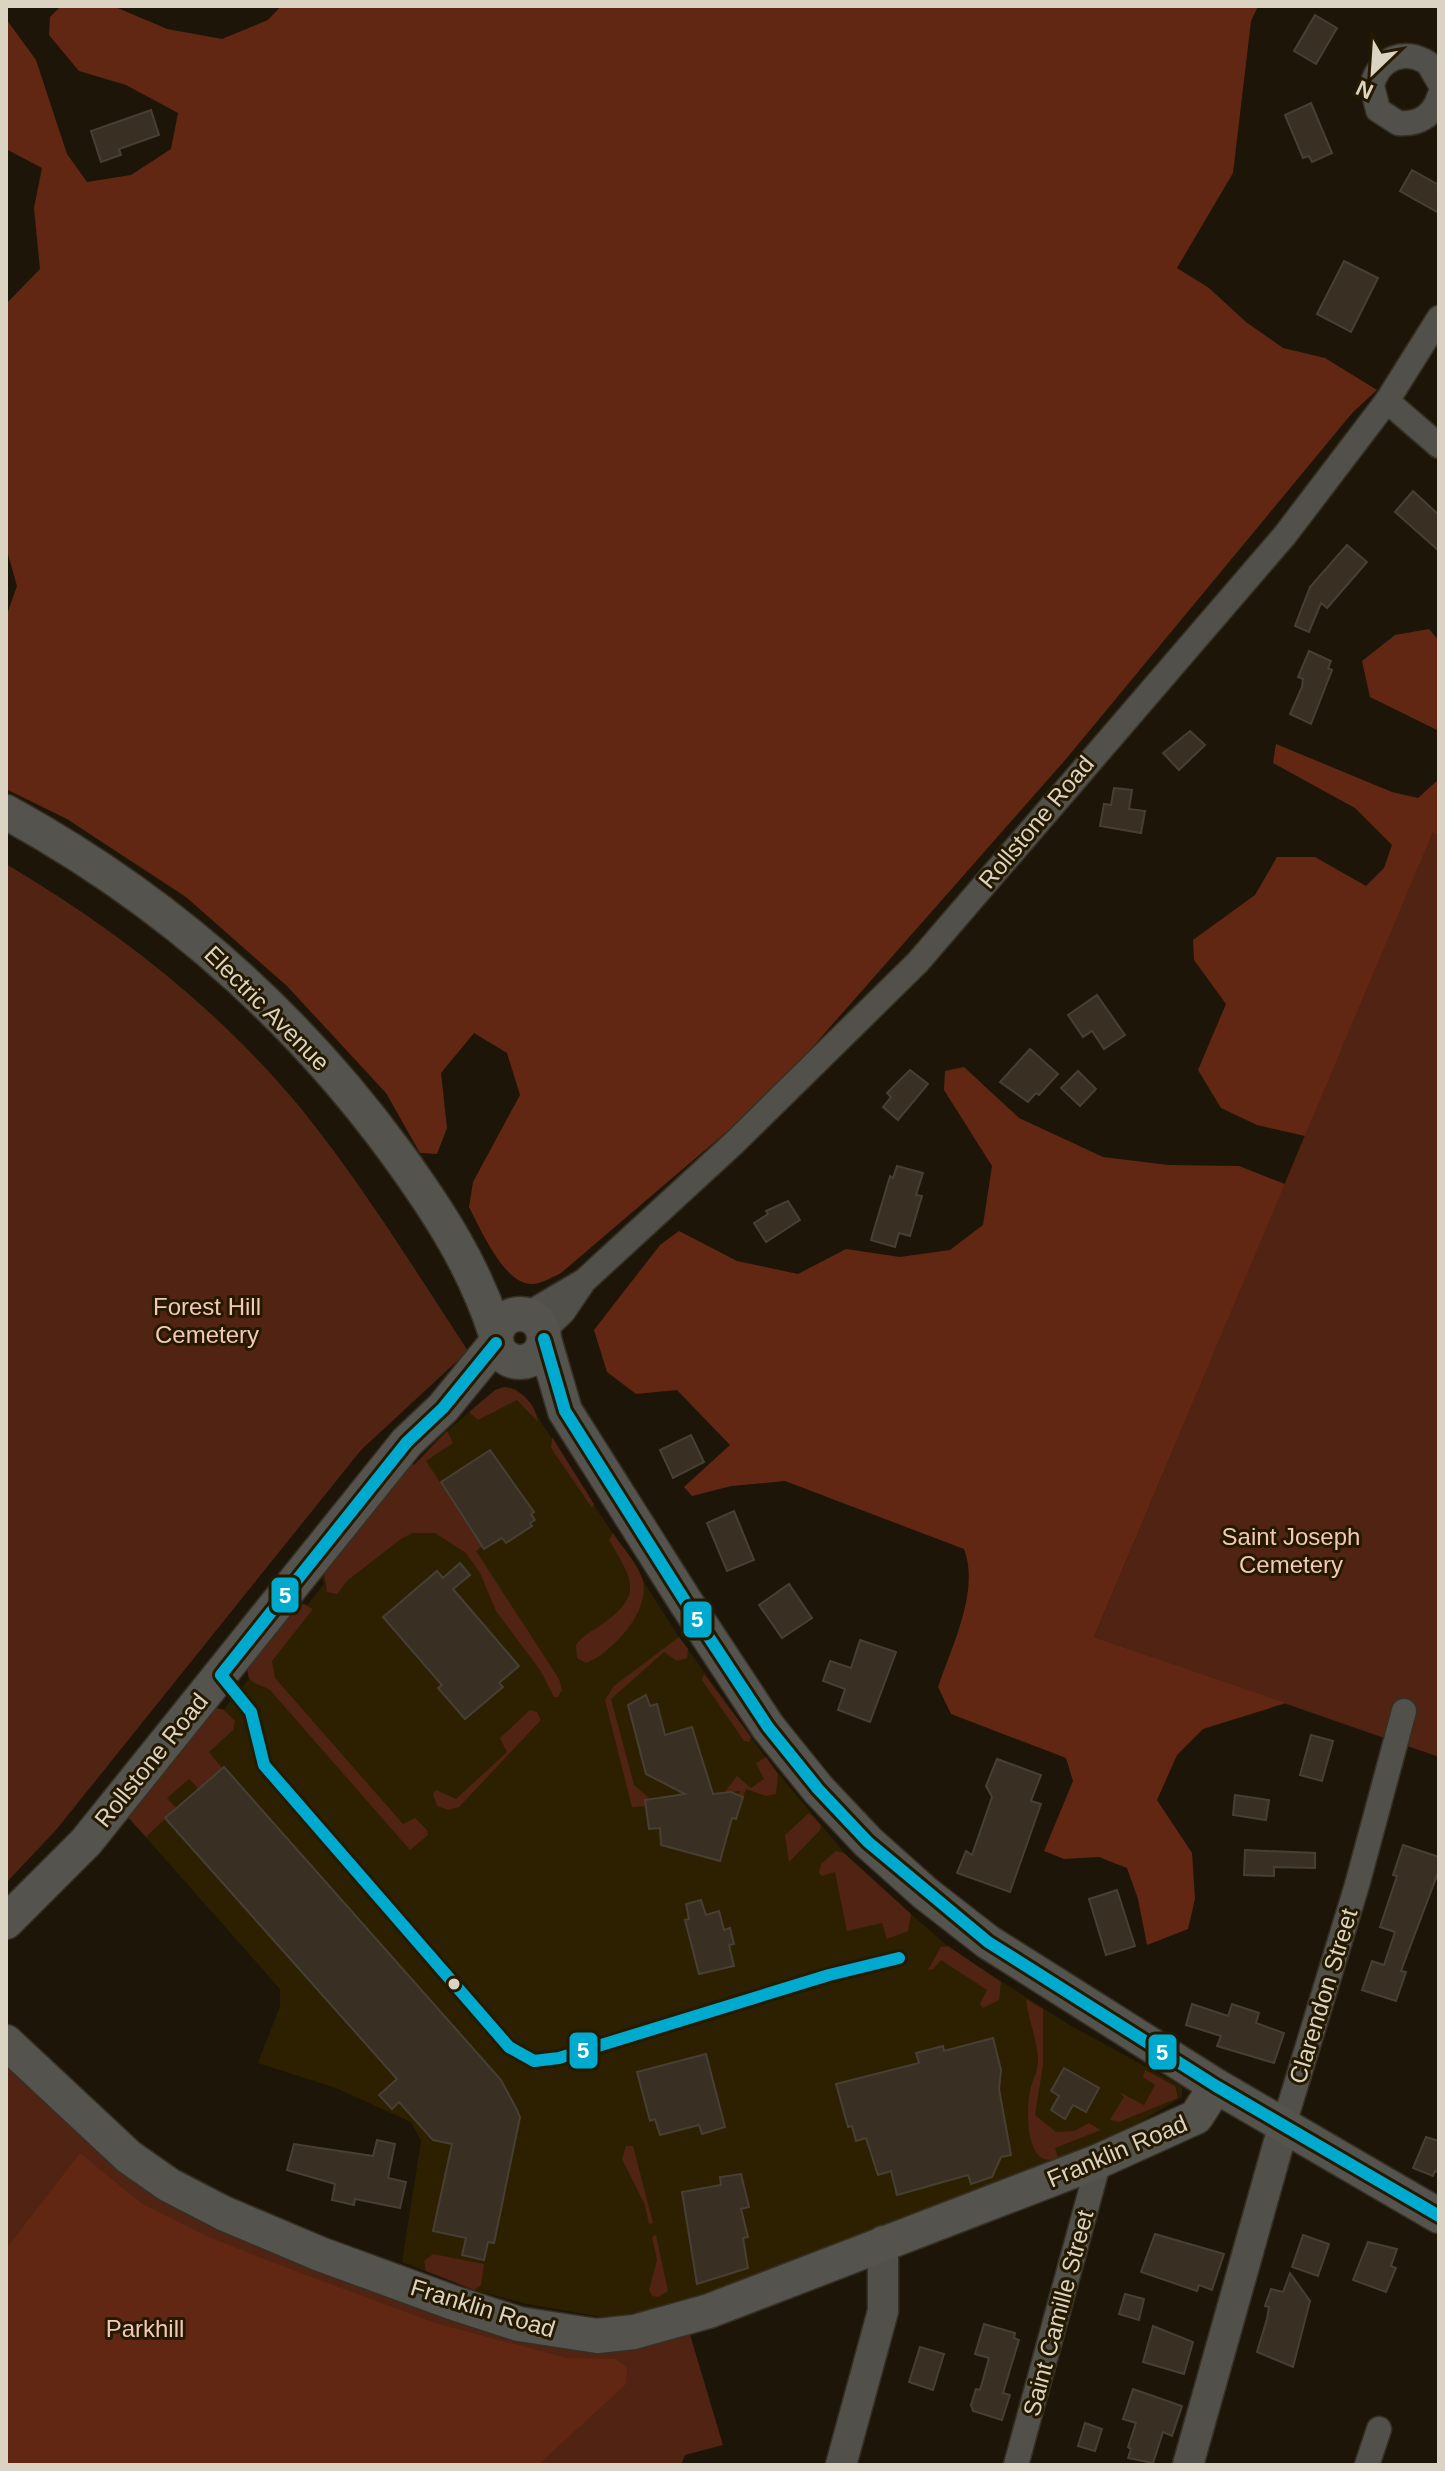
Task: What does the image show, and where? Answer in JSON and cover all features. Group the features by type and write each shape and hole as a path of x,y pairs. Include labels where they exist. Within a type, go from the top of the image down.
{"main road":[{"name":"Electric Avenue","path":"6,812 75,851 139,894 215,954 282,1016 368,1115 519,1338 542,1394 565,1411 768,1727 818,1789 868,1842 925,1893 988,1942 1216,2086 1284,2124"},
{"name":"Rollstone Road","path":"6,1922 86,1842 407,1442 519,1338"},
{"name":"Franklin Road","path":"6,2042 85,2120 129,2157 169,2185 223,2213 320,2254 519,2324 597,2336 634,2332 709,2311 883,2241 1099,2161 1196,2117 1216,2086"},
{"path":"1284,2124 1439,2216"}],"street":[{"path":"1438,104 1422,120 1398,123 1378,110 1372,86 1384,63 1402,56 1428,63 1439,82"},
{"name":"Rollstone Road","path":"519,1338 563,1312 584,1281 734,1143 918,962 1285,535 1387,401 1439,318"},
{"path":"1387,401 1439,446"},
{"name":"Clarendon Street","path":"1188,2465 1284,2124 1357,1885 1404,1711"},
{"name":"Saint Camille Street","path":"1016,2465 1099,2161"},
{"path":"841,2465 883,2311 883,2241"},
{"path":"1367,2465 1379,2429"}],"shaded area":[{"path":"504,1387 516,1389 525,1397 679,1637 769,1762 852,1862 951,1949 1068,2024 1179,2085 1182,2097 1125,2131 1079,2150 708,2292 636,2313 602,2317 527,2304 474,2290 402,2262 421,2141 411,2122 336,2088 258,2063 280,2006 280,1989 127,1816 218,1708 224,1709 249,1679 247,1670 298,1605 308,1604 324,1584 322,1576 410,1463 414,1465 437,1440 495,1390"}],"green space":[{"path":"61,6 113,6 167,29 222,39 268,20 281,6 1258,6 1251,21 1233,173 1177,268 1209,288 1246,322 1283,348 1325,358 1377,390 1353,412 1066,759 772,1093 561,1273 539,1283 525,1283 516,1279 500,1261 469,1207 473,1182 520,1095 507,1053 474,1033 441,1073 447,1128 437,1154 420,1153 386,1093 287,986 186,897 67,819 6,789 6,617 17,586 6,547 6,304 40,269 34,208 42,168 6,149 6,19 36,60 67,154 87,182 131,175 171,149 178,113 126,85 79,71 49,35 50,17"},
{"path":"1429,629 1439,641 1439,731 1370,697 1362,661 1395,635"},
{"path":"1276,744 1392,792 1418,798 1439,779 1439,835 1433,832 1305,1136 1257,1125 1221,1108 1198,1070 1226,1004 1194,960 1193,940 1255,895 1277,857 1315,857 1366,886 1384,868 1392,845 1355,808 1273,763"},
{"name":"Saint Joseph Cemetery","path":"1433,831 1439,835 1439,1757 1094,1637"},
{"name":"Forest Hill Cemetery","path":"6,864 88,916 165,974 271,1074 347,1169 468,1351 361,1450 56,1830 6,1883"},
{"path":"964,1067 1019,1118 1103,1157 1168,1165 1239,1166 1285,1184 1094,1637 1286,1703 1203,1729 1177,1755 1157,1800 1192,1853 1195,1899 1188,1929 1147,1945 1138,1899 1127,1868 1099,1857 1064,1859 1044,1851 1073,1781 1066,1758 951,1714 938,1687 957,1636 966,1600 969,1582 964,1549 785,1481 731,1486 692,1496 684,1487 730,1445 677,1390 636,1394 607,1372 594,1330 660,1245 679,1231 737,1261 798,1274 846,1249 900,1257 950,1250 983,1225 992,1166 944,1090 945,1071"},
{"path":"504,1387 517,1391 527,1399 538,1422 517,1400 478,1420 469,1412 495,1390"},
{"path":"447,1431 453,1443 426,1461 482,1546 476,1551 559,1679 562,1690 558,1697 554,1697 540,1670 496,1611 480,1573 466,1553 435,1533 412,1533 401,1539 348,1580 337,1594 327,1592 324,1572 410,1463 414,1465"},
{"path":"552,1437 594,1504 592,1508 551,1448"},
{"path":"613,1533 638,1569 644,1593 627,1630 607,1650 586,1663 577,1658 576,1645 615,1614 629,1595 628,1576 609,1540"},
{"path":"304,1604 313,1609 272,1661 275,1678 403,1824 415,1818 427,1830 428,1835 410,1850 270,1690 248,1676 248,1665 293,1608"},
{"path":"679,1637 688,1649 687,1658 677,1661 664,1652 611,1699 634,1785 650,1799 645,1800 646,1806 632,1807 605,1700 614,1686"},
{"path":"704,1674 751,1737 749,1742 744,1741 702,1680"},
{"path":"215,1708 224,1710 235,1721 233,1730 209,1752 222,1768 199,1789 189,1779 167,1798 176,1808 146,1837 127,1816"},
{"path":"530,1710 537,1712 541,1720 459,1807 449,1810 437,1806 433,1794 436,1790 456,1799 507,1752 500,1738"},
{"path":"766,1757 778,1774 776,1794 766,1796 746,1789 743,1797 739,1795 740,1791 724,1793 737,1776 751,1788 764,1779 756,1763"},
{"path":"809,1813 821,1825 820,1830 789,1862 785,1835"},
{"path":"836,1851 844,1853 911,1914 908,1931 887,1939 882,1923 847,1931 835,1872 822,1876 819,1873 821,1864"},
{"path":"948,1946 1001,1982 999,2000 983,2008 980,2004 987,1990 941,1960 928,1970 941,1947"},
{"path":"1026,1999 1043,2009 1043,2065 1035,2115 1056,2132 1074,2131 1089,2123 1101,2130 1055,2148 1058,2158 1047,2160 1039,2156 1034,2148 1028,2124 1030,2091 1038,2061"},
{"name":"Parkhill","path":"6,2042 129,2157 519,2324 685,2318 723,2445 685,2455 681,2465 6,2465"},
{"path":"1145,2070 1175,2086 1178,2098 1119,2122 1110,2120 1124,2097 1119,2092 1144,2105 1155,2085 1143,2077"},
{"path":"626,2146 633,2146 653,2223 649,2224 645,2205 622,2159"},
{"name":"Parkhill","path":"80,2153 141,2203 204,2235 435,2323 567,2358 616,2359 627,2368 626,2384 538,2465 6,2465 6,2249"},
{"path":"656,2235 668,2291 658,2297 652,2296 649,2290 657,2260 652,2237"},
{"path":"433,2254 484,2264 481,2285 474,2290 426,2271 424,2261"}],"building":[{"path":"1315,15 1337,28 1316,64 1294,51"},
{"path":"1311,103 1332,153 1312,162 1309,156 1303,158 1285,115"},
{"path":"151,110 159,135 119,149 121,155 101,162 91,131"},
{"path":"1412,170 1439,185 1439,213 1400,191"},
{"path":"1344,261 1378,278 1351,332 1317,314"},
{"path":"1413,491 1439,515 1439,551 1395,512"},
{"path":"1347,545 1367,562 1327,608 1321,603 1309,632 1295,626 1310,587"},
{"path":"1309,651 1331,661 1328,668 1332,670 1311,724 1290,714 1302,687 1303,679 1298,677"},
{"path":"1190,731 1205,745 1179,770 1163,753"},
{"path":"1114,788 1132,790 1129,809 1145,811 1141,833 1100,826 1104,804 1111,805"},
{"path":"1097,995 1125,1035 1104,1049 1092,1031 1083,1037 1068,1015"},
{"path":"1030,1049 1058,1074 1028,1102 1000,1082"},
{"path":"910,1070 928,1084 898,1120 883,1107 891,1097 887,1093"},
{"path":"1078,1071 1096,1089 1080,1106 1061,1088"},
{"path":"897,1166 923,1173 916,1195 922,1196 910,1236 899,1233 895,1247 871,1240 890,1176 893,1178"},
{"path":"788,1201 800,1220 766,1242 754,1223 768,1214 766,1211"},
{"path":"691,1435 704,1462 673,1478 660,1450"},
{"path":"490,1450 534,1512 531,1514 535,1520 530,1523 532,1526 506,1543 502,1538 484,1549 441,1482"},
{"path":"734,1511 754,1560 727,1571 707,1523"},
{"path":"460,1563 470,1575 453,1589 519,1666 499,1683 503,1687 465,1719 438,1688 442,1685 383,1617 437,1571 443,1578"},
{"path":"789,1584 812,1618 782,1638 759,1605"},
{"path":"860,1640 896,1652 870,1722 838,1710 845,1689 823,1681 830,1661 851,1668"},
{"path":"646,1695 650,1706 657,1704 665,1735 692,1727 713,1794 731,1792 743,1797 736,1819 732,1818 720,1861 661,1845 660,1828 649,1829 645,1800 685,1794 646,1774 628,1705"},
{"path":"1311,1735 1333,1741 1322,1781 1300,1775"},
{"path":"997,1759 1041,1775 1031,1801 1041,1804 1010,1892 957,1873 966,1851 972,1855 992,1797 986,1786"},
{"path":"224,1767 501,2080 516,2108 520,2117 494,2243 488,2242 484,2260 462,2255 466,2238 433,2231 452,2144 433,2140 399,2102 392,2109 379,2095 397,2079 165,1818"},
{"path":"1235,1795 1269,1800 1266,1820 1233,1815"},
{"path":"1403,1845 1439,1857 1439,1870 1401,1971 1406,1972 1396,2001 1362,1990 1372,1961 1384,1965 1395,1932 1380,1927 1397,1876 1393,1875"},
{"path":"1245,1850 1315,1853 1315,1868 1274,1867 1274,1876 1244,1875"},
{"path":"1117,1890 1135,1946 1106,1955 1089,1899"},
{"path":"701,1900 706,1915 719,1911 724,1930 730,1928 734,1944 729,1945 734,1966 699,1974 685,1920 689,1919 686,1904"},
{"path":"1192,2004 1228,2016 1232,2004 1259,2013 1256,2023 1284,2033 1274,2063 1217,2046 1221,2036 1186,2025"},
{"path":"993,2038 1001,2070 999,2089 1011,2155 1001,2157 992,2177 971,2184 968,2175 897,2195 891,2171 878,2175 866,2138 856,2141 852,2126 848,2127 836,2084 919,2063 916,2053 943,2046 944,2051"},
{"path":"706,2054 725,2127 702,2134 699,2125 660,2135 655,2119 650,2121 637,2072"},
{"path":"1064,2068 1099,2088 1086,2112 1073,2105 1065,2119 1051,2110 1059,2096 1051,2091"},
{"path":"1426,2137 1439,2141 1439,2173 1435,2171 1433,2176 1413,2168"},
{"path":"377,2140 395,2144 388,2178 406,2182 400,2208 355,2199 354,2205 332,2200 335,2184 287,2170 294,2144 373,2156"},
{"path":"741,2174 749,2207 741,2209 748,2237 743,2238 748,2268 697,2284 682,2192 721,2185 720,2177"},
{"path":"1155,2234 1224,2254 1212,2290 1199,2285 1197,2291 1141,2272"},
{"path":"1303,2235 1329,2244 1318,2276 1292,2267"},
{"path":"1368,2242 1397,2249 1391,2266 1396,2268 1386,2292 1353,2280"},
{"path":"1290,2273 1310,2301 1293,2367 1257,2352 1267,2319 1269,2307 1265,2306 1271,2289 1283,2292"},
{"path":"1125,2294 1144,2299 1139,2320 1119,2314"},
{"path":"984,2324 1015,2333 1014,2338 1019,2340 1003,2393 1010,2395 1002,2420 973,2411 971,2405 976,2389 980,2390 989,2358 975,2354"},
{"path":"1153,2326 1193,2342 1184,2374 1143,2362"},
{"path":"920,2347 944,2354 933,2390 909,2382"},
{"path":"1133,2389 1182,2406 1172,2436 1163,2432 1153,2463 1128,2458 1131,2449 1128,2447 1136,2423 1123,2419"},
{"path":"1085,2423 1102,2429 1095,2451 1078,2446"}],"transit line":[{"name":"5","path":"544,1339 565,1411 685,1601 768,1727 818,1789 868,1842 988,1942 1216,2086 1439,2216"},
{"name":"5","path":"496,1343 443,1408 407,1442 221,1675 251,1712 264,1765 509,2047 534,2061 559,2058 829,1975 899,1958"}]}
